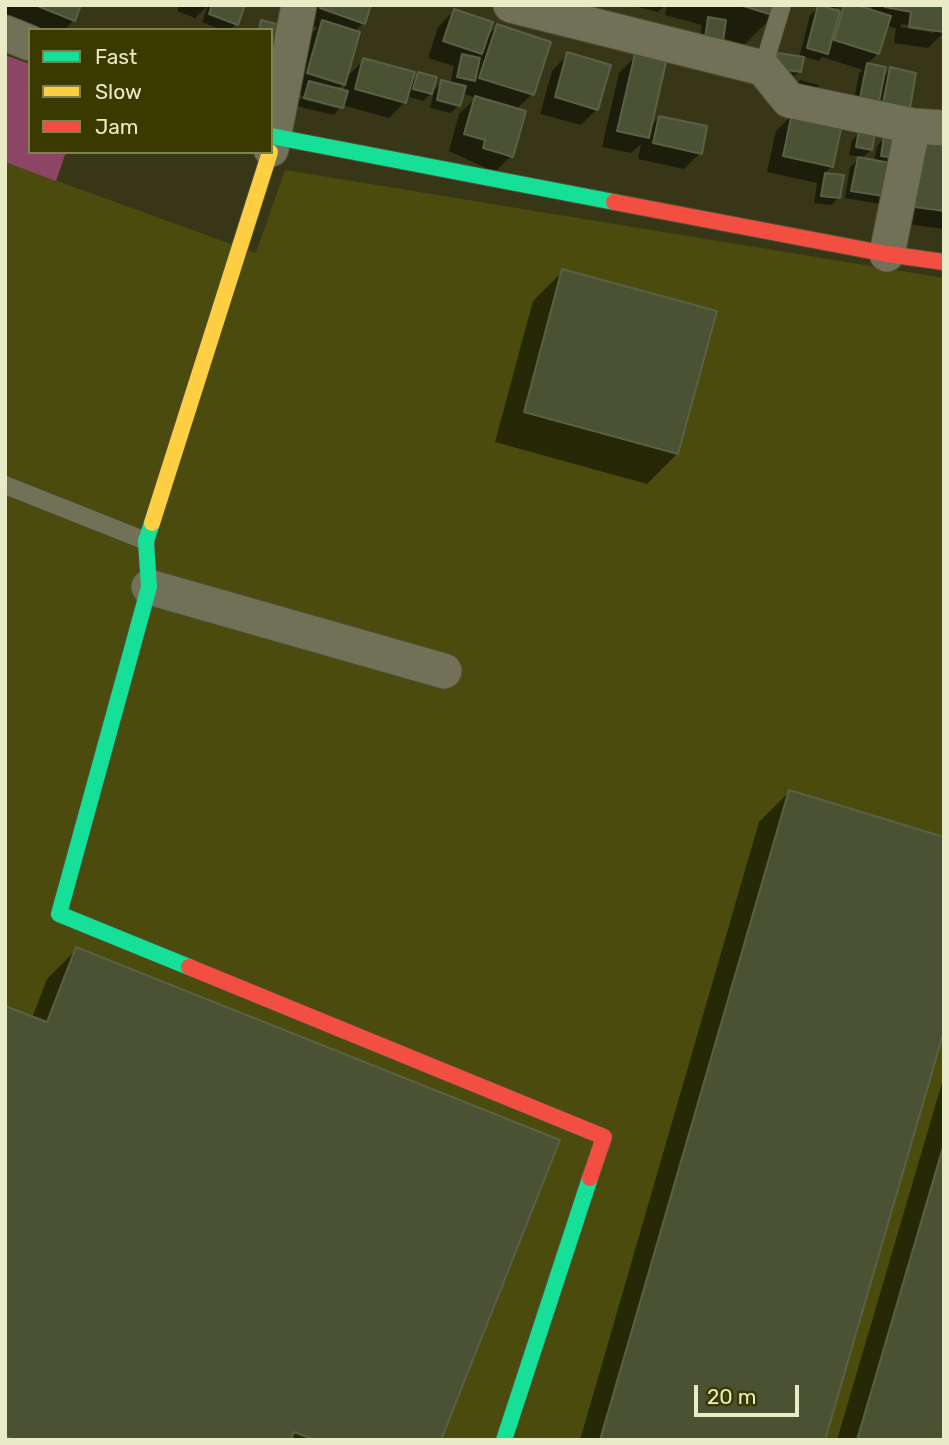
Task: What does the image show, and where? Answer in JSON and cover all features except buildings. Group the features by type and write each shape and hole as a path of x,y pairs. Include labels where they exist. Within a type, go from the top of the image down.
{"street":[{"path":"273,139 299,5"},
{"path":"511,5 596,16 763,68 789,100 928,127 887,254"},
{"path":"5,33 28,42"},
{"path":"273,144 944,262"},
{"path":"269,154 146,541 149,587 60,914 604,1137 504,1440"},
{"path":"149,587 444,671"}],"lane":[{"path":"763,68 782,5"},
{"path":"5,485 146,541"}],"shaded area":[{"path":"5,55 28,63 28,154 65,154 56,181 5,162"},
{"path":"5,162 256,253 285,170 944,278 944,1440 5,1440"}],"traffic: fast":[{"path":"273,136 614,202"},
{"path":"152,523 146,541 149,587 59,914 189,967"},
{"path":"504,1440 590,1178"}],"traffic: slow":[{"path":"152,523 269,154"}],"traffic: jam":[{"path":"614,202 887,254 944,262"},
{"path":"189,967 604,1137 590,1178"}]}
